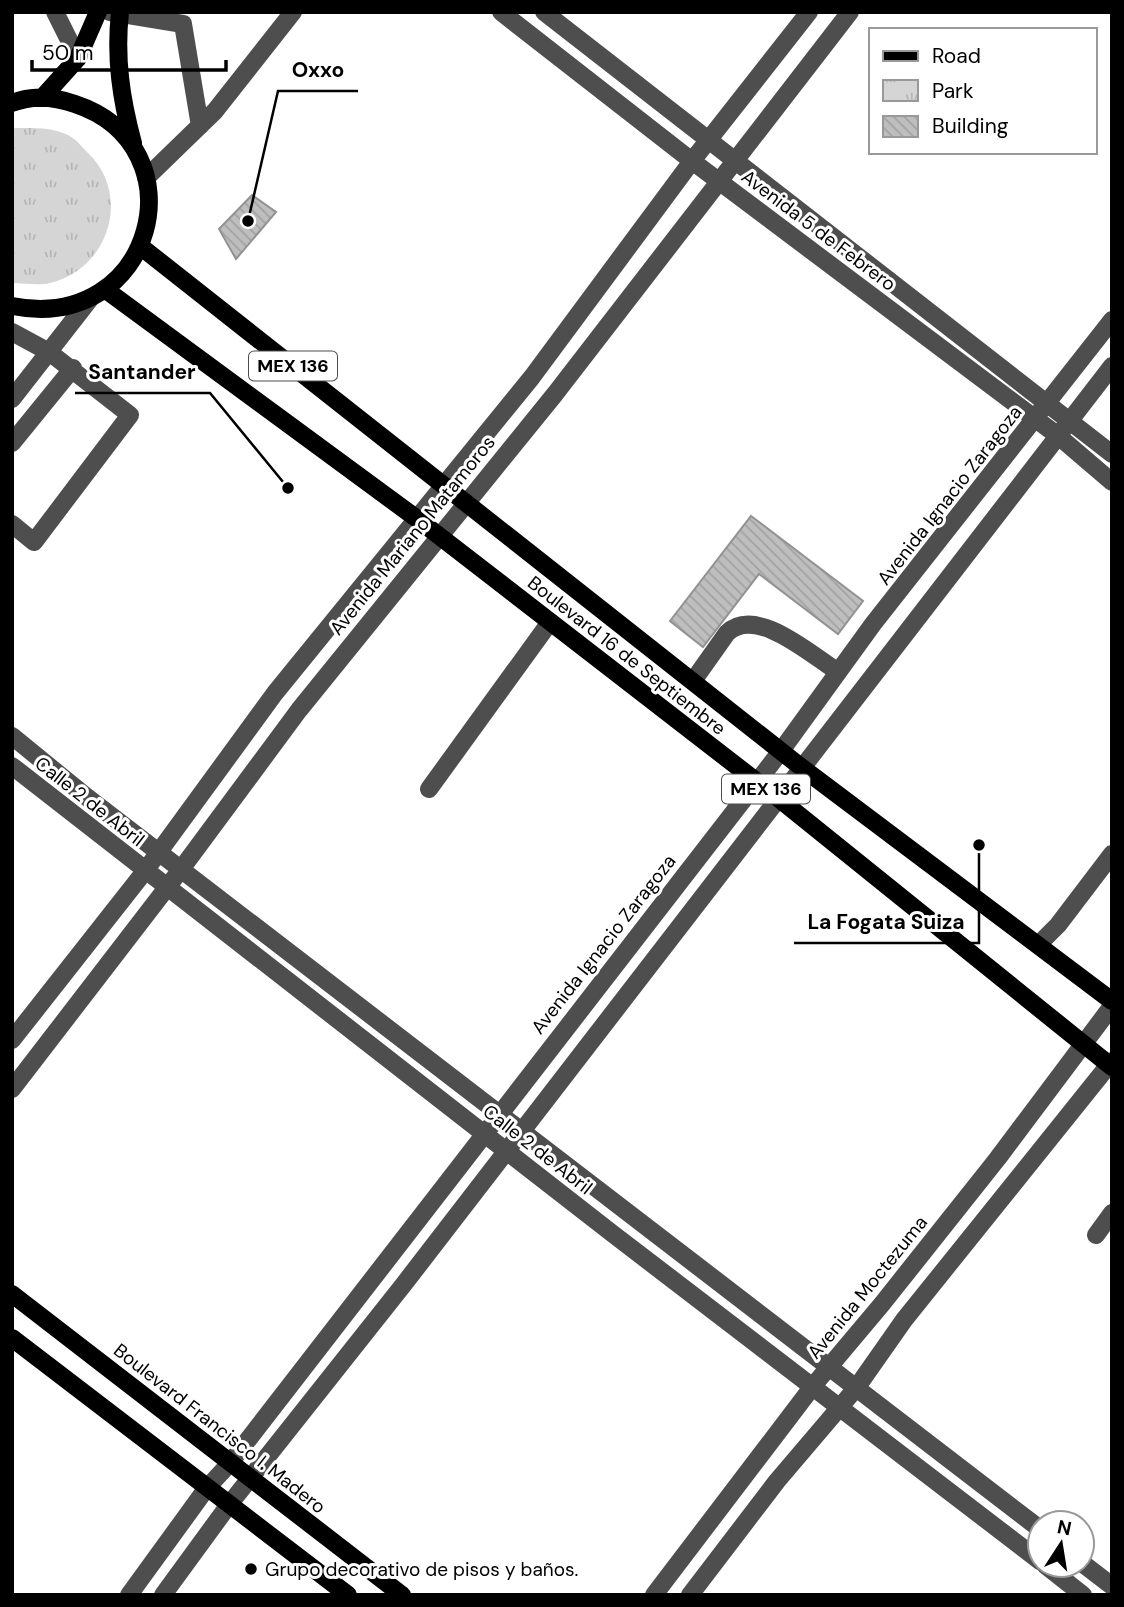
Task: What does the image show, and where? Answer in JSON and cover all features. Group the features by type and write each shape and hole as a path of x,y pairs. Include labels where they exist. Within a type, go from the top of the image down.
{"main road":[{"path":"42,98 79,58 98,12"},
{"path":"12,306 36,310 64,308 90,299 106,290 126,270 140,246 149,201 146,178 122,103 117,60 117,13"},
{"path":"12,103 42,98 65,100 106,119 136,153"},
{"name":"Boulevard 16 de Septiembre","path":"140,246 801,767 1112,1001"},
{"name":"Boulevard 16 de Septiembre","path":"106,290 416,519 550,622 778,798 1082,1044 1111,1064"},
{"name":"Boulevard Francisco I. Madero","path":"12,1294 402,1595"},
{"path":"12,1338 228,1506 348,1595"}],"street":[{"path":"55,12 79,58"},
{"path":"146,178 215,111 293,12"},
{"name":"Avenida 5 de Febrero","path":"501,12 692,161 1057,435 1112,482"},
{"name":"Avenida Mariano Matamoros","path":"12,1040 145,871 275,693 532,377 692,161 809,12"},
{"name":"Avenida Mariano Matamoros","path":"12,1089 182,868 299,710 555,394 850,12"},
{"path":"117,13 183,24 200,126"},
{"path":"537,40 549,16"},
{"name":"Avenida 5 de Febrero","path":"549,16 1112,454"},
{"path":"872,297 888,279"},
{"path":"12,399 90,299"},
{"name":"Avenida Ignacio Zaragoza","path":"129,1595 206,1489 230,1463 498,1113 781,751 873,624 950,530 1112,320"},
{"path":"12,332 73,368 130,415 34,542 12,524"},
{"path":"163,1595 228,1506 252,1480 404,1284 897,641 1112,366"},
{"path":"12,443 73,368"},
{"path":"532,377 555,394"},
{"path":"950,530 971,548"},
{"path":"429,789 550,622"},
{"path":"693,681 727,633 733,627 747,624 771,629 837,671"},
{"path":"873,624 897,641"},
{"path":"275,693 299,710"},
{"name":"Calle 2 de Abril","path":"12,736 88,798 182,868 630,1217 830,1366 1026,1519"},
{"name":"Calle 2 de Abril","path":"12,766 72,816 1026,1550"},
{"path":"72,816 88,798"},
{"path":"1039,944 1058,925 1112,854"},
{"path":"283,977 297,959"},
{"path":"62,977 83,996"},
{"name":"Avenida Moctezuma","path":"654,1595 813,1386 998,1158 1112,1006"},
{"path":"377,1050 391,1031"},
{"path":"690,1595 776,1482 857,1387 904,1320 1111,1064"},
{"path":"998,1158 1021,1177"},
{"path":"1096,1235 1112,1213"},
{"path":"613,1234 630,1217"},
{"path":"380,1269 404,1284"},
{"path":"710,1308 726,1289"},
{"path":"882,1304 904,1320"},
{"path":"755,1463 776,1482"},
{"path":"942,1487 961,1466"},
{"path":"1096,1574 1112,1586"},
{"path":"1063,1579 1083,1595"}],"green space":[{"path":"49,129 71,137 101,170 109,189 111,209 108,229 100,247 87,263 70,275 50,283 12,283 12,130"}],"building":[{"path":"252,195 276,212 236,259 219,229"},
{"path":"751,516 863,601 838,634 759,574 703,647 670,621"}],"place":[{"name":"Oxxo","path":"248,221"},
{"name":"Santander","path":"288,488"},
{"name":"La Fogata Suiza","path":"979,845"},
{"name":"Grupo decorativo de pisos y baños.","path":"251,1569"}]}
